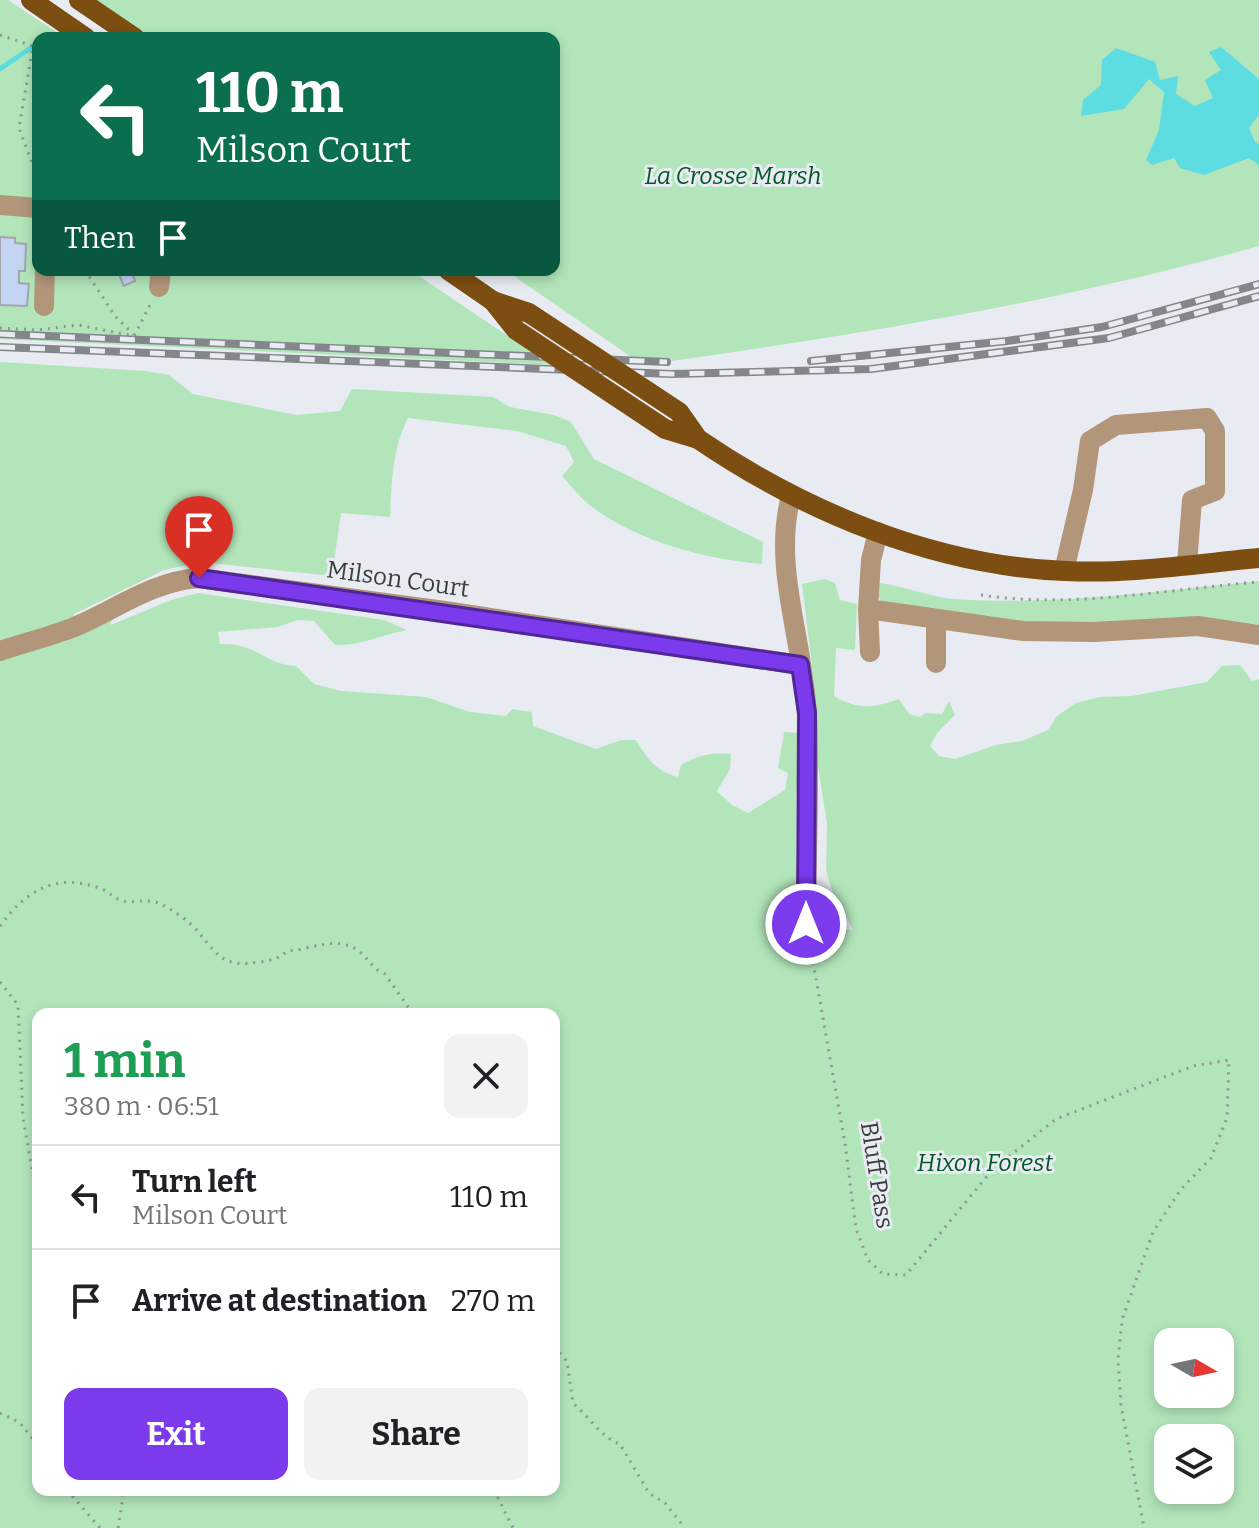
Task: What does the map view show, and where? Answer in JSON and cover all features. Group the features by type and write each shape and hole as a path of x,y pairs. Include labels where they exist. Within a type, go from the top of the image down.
{"main road":[{"path":"31,0 77,32"},
{"path":"79,0 126,32"},
{"path":"457,276 493,301 516,330 665,429 698,439 791,496 847,522 974,558 1064,571 1113,571 1259,558"}],"street":[{"path":"0,205 32,208"},
{"path":"44,306 45,276"},
{"path":"1064,571 1083,490 1090,441 1116,425 1207,418 1215,431 1215,491 1192,500 1187,564"},
{"path":"791,496 783,525 807,713 806,924"},
{"path":"870,652 868,609 871,560 878,532"},
{"name":"Milson Court","path":"0,651 72,627 179,579 199,578 460,613 800,665"},
{"path":"868,609 1023,631 1080,632 1198,626 1259,635"},
{"path":"936,621 936,663"}],"path":[{"path":"0,35 32,46"},
{"path":"32,52 19,128 32,163"},
{"path":"89,276 115,316 134,336"},
{"path":"134,336 160,279"},
{"path":"0,328 38,330 78,325 134,336"},
{"path":"981,595 1031,601 1162,593 1259,582"},
{"path":"0,926 26,895 39,887 80,883 121,900 143,899 161,904 194,927 206,946 231,963 280,958 287,951 305,950 323,943 348,945 385,974 409,1008"},
{"name":"Bluff Pass","path":"806,924 845,1143 856,1229 868,1260 883,1274 906,1275 992,1170 1056,1119 1193,1066 1229,1060 1227,1118 1211,1158 1181,1189 1153,1232 1122,1320 1118,1360 1121,1405 1144,1528"},
{"path":"0,982 8,988 18,1005 23,1118 32,1169"},
{"path":"560,1353 567,1361 573,1403 598,1425 608,1440 620,1444 649,1493 665,1503 685,1528"},
{"path":"0,1413 19,1422 32,1438"},
{"path":"72,1496 100,1528"},
{"path":"118,1528 123,1496"},
{"path":"497,1496 513,1528"}],"green space":[{"path":"0,0 8,0 56,32 32,32 32,276 419,276 551,365 0,339"},
{"name":"La Crosse Marsh","path":"94,0 1259,0 1259,246 1107,285 953,316 643,365 514,276 560,276 560,32 142,32"},
{"name":"Hixon Forest","path":"0,362 169,375 193,394 296,415 340,411 352,389 493,397 510,407 554,415 571,422 594,459 763,542 762,564 673,547 630,530 584,500 562,476 574,462 566,446 517,431 408,418 396,454 390,517 341,513 332,576 201,562 164,570 74,614 72,626 111,609 111,625 171,600 198,593 384,620 407,630 344,645 335,645 314,621 297,620 278,627 218,632 220,644 244,647 276,662 296,666 314,684 341,691 426,697 470,712 506,716 512,709 532,712 533,726 596,749 621,740 636,740 653,763 678,777 681,765 693,759 711,754 731,754 730,769 717,791 732,805 748,813 785,790 788,773 778,768 784,732 801,733 796,796 796,926 853,930 832,891 826,870 827,824 818,766 816,698 802,584 825,579 835,583 840,600 857,604 855,650 836,648 834,696 850,704 866,706 899,699 909,714 920,717 926,713 942,714 949,701 955,715 938,732 930,746 939,756 955,759 996,745 1022,741 1048,730 1057,716 1076,703 1207,682 1222,666 1240,665 1252,681 1259,679 1259,1528 0,1528"},
{"path":"1259,581 1259,625 1250,628 959,621 881,601 874,588 881,583 953,599 1029,601"}],"water":[{"path":"1221,47 1259,79 1259,115 1249,128 1259,144 1259,165 1249,158 1204,175 1180,168 1174,158 1152,165 1146,160 1159,130 1164,92 1149,79 1124,109 1081,116 1083,100 1101,85 1102,60 1116,48 1155,62 1160,80 1178,76 1176,94 1195,106 1213,98 1205,80 1221,70 1209,52"}],"building":[{"path":"0,237 15,238 15,243 26,244 25,271 19,271 19,283 29,284 27,306 0,305"},
{"path":"120,276 133,276 135,281 124,286"}],"waterway":[{"path":"0,69 32,47"}],"railway":[{"path":"811,361 1007,341 1102,327 1259,284"},
{"path":"0,347 672,374 871,369 1109,338 1259,296"},
{"path":"0,334 667,362"}],"route":[{"path":"199,578 445,611 800,665 807,713 806,924"}]}
